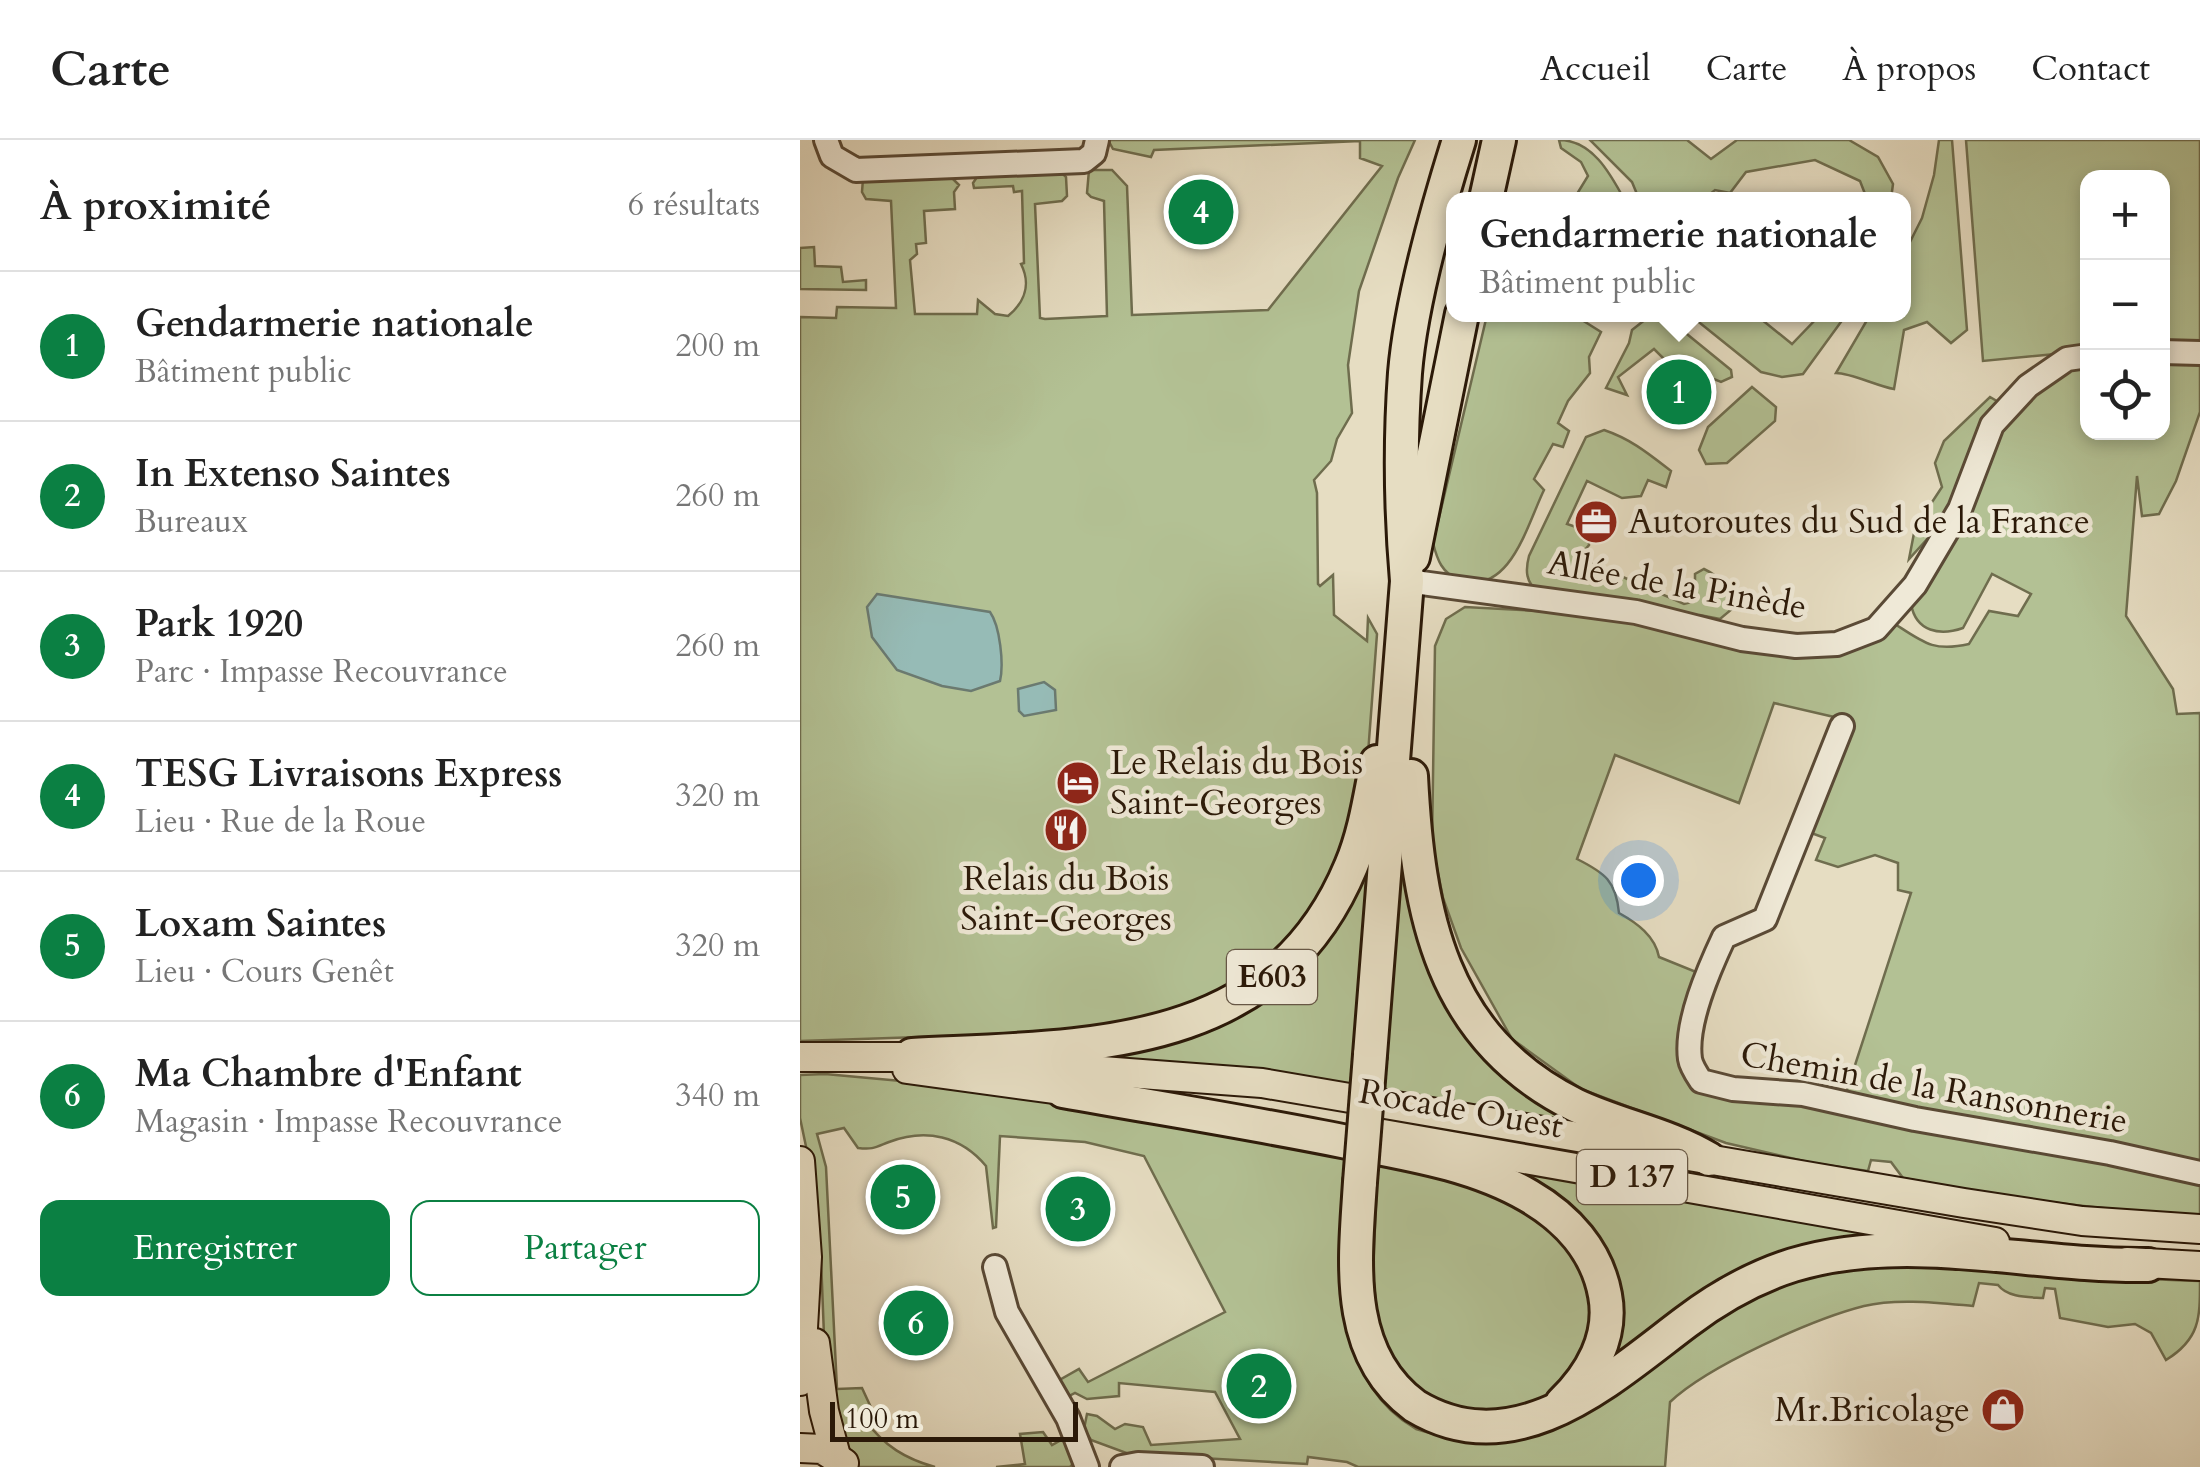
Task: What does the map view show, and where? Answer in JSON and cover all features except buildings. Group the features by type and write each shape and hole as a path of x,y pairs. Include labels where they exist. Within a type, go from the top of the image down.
{"highway":[{"path":"1459,140 1434,226 1406,370 1401,510 1407,581 1360,1182 1355,1277 1360,1317 1372,1355 1389,1383 1430,1418 1457,1428 1500,1432 1541,1423 1601,1391 1709,1305 1765,1275 1821,1258 1925,1250 2102,1266 2148,1265"},
{"path":"1488,192 1499,140"},
{"path":"1407,581 1424,518 1461,322"},
{"path":"1403,635 1418,871 1433,938 1456,993 1498,1052 1531,1080 1606,1119 1682,1143 1709,1159"},
{"name":"E603","path":"912,1054 1049,1046 1134,1035 1201,1019 1266,982 1317,928 1352,865 1366,820 1403,635"},
{"name":"D 137","path":"1063,1091 1292,1131 1464,1168 1500,1181 1552,1212 1585,1244 1602,1282 1606,1320 1597,1356 1577,1388 1541,1423"}],"main road":[{"name":"D 137","path":"810,1058 912,1054"},
{"name":"Rocade Ouest","path":"912,1054 1262,1083 2082,1221 2200,1229"},
{"name":"Rocade Ouest","path":"810,1058 1292,1118 2021,1247 2148,1265 2200,1266"},
{"path":"800,1161 824,1411 842,1461"},
{"path":"800,1381 807,1257"},
{"path":"800,1448 822,1449 842,1461"}],"street":[{"path":"826,140 832,156 856,170 1084,161 1094,153 1098,140"},
{"path":"2170,352 2200,354"},
{"name":"Allée de la Pinède","path":"1407,581 1636,612 1742,639 1796,646 1837,644 1876,630 1916,585 1960,509 1992,425 2028,386 2068,360 2080,358"},
{"name":"Chemin de la Ransonnerie","path":"1842,726 1765,919 1724,937 1706,976 1690,1061 1701,1081 1733,1089 1803,1094 2200,1174"},
{"path":"995,1267 1008,1312 1068,1418 1087,1467"},
{"path":"1122,1467 1202,1467"}],"green space":[{"path":"1108,140 1415,140 1359,291 1348,365 1352,413 1337,439 1331,461 1314,480 1318,584 1333,575 1334,615 1367,641 1368,618 1377,634 1367,767 1339,865 1290,944 1208,1001 1097,1031 800,1041 800,317 836,318 837,307 896,308 891,201 866,199 863,179 950,176 959,185 954,192 955,209 924,211 926,243 916,244 917,254 910,260 915,314 977,314 978,300 995,314 1008,316 1019,305 1026,286 1021,264 1022,191 1014,192 1013,186 974,188 973,183 979,174 1060,171 1066,177 1067,196 1062,201 1035,204 1040,318 1045,319 1107,316 1104,201 1087,193 1089,170 1112,170 1127,186 1132,315 1268,310 1382,166 1360,158 1360,141 1154,150 1151,157 1113,149"},
{"path":"1559,140 1571,141 1590,152 1620,192 1578,192 1588,176 1581,162 1561,148"},
{"path":"1590,140 1687,140 1711,159 1737,140 1849,140 1878,157 1893,184 1892,192 1864,192 1860,181 1815,160 1746,172 1731,192 1636,192 1632,182"},
{"path":"1939,140 1952,140 1967,330 1951,343 1927,322 1904,330 1894,389 1836,373 1866,322 1911,322 1911,240 1922,218"},
{"path":"1966,140 2200,140 2200,340 2170,343 2170,170 2080,170 2080,352 1983,361"},
{"path":"814,247 815,266 841,267 843,282 866,280 866,290 800,289 800,248"},
{"path":"1485,322 1585,322 1601,332 1589,357 1590,373 1568,401 1558,423 1569,431 1563,447 1553,444 1534,479 1544,490 1523,538 1504,568 1492,578 1477,582 1460,580 1445,570 1433,543"},
{"path":"1642,322 1672,322 1731,370 1732,377 1721,382 1664,359 1654,349 1618,377 1627,395 1606,388 1632,330"},
{"path":"1699,322 1765,322 1792,344 1813,322 1841,322 1803,374 1782,377 1761,372"},
{"path":"2200,355 2200,412 2176,481 2159,514 2142,516 2137,476 2126,616 2173,689 2177,714 2200,713 2200,1215 2088,1207 1903,1178 1891,1162 1871,1160 1868,1171 1812,1163 1726,1143 1581,1089 1512,1039 1461,948 1443,898 1432,843 1435,646 1446,619 1465,607 1614,615 1538,592 1528,576 1529,556 1586,437 1604,430 1614,434 1671,471 1666,487 1648,480 1641,496 1622,498 1587,481 1567,524 1588,531 1589,545 1579,557 1594,565 1601,578 1623,577 1684,604 1695,601 1695,574 1704,569 1724,585 1732,609 1720,619 1700,615 1692,620 1837,654 1895,624 1930,644 1947,647 1969,644 1989,611 2018,616 2031,594 1992,574 1963,628 1946,632 1924,626 1911,604 1939,526 1909,559 1915,528 1942,487 1935,463 1944,441 1990,397 2007,407 2080,363 2080,440 2170,440 2170,356","holes":["1774,703 1847,720 1803,830 1825,838 1816,860 1838,867 1875,855 1898,863 1898,890 1911,893 1843,1102 1701,1081 1693,1031 1706,976 1659,957 1644,931 1619,913 1607,879 1577,859 1615,755 1739,803"]},
{"path":"1752,387 1776,407 1775,421 1727,463 1706,464 1699,450 1708,427"},
{"path":"1403,819 1457,1007 1632,1133 1383,1089"},
{"path":"1374,823 1355,1086 1069,1057 1269,991"},
{"path":"800,1075 945,1085 1345,1151 1341,1226 1344,1304 1351,1341 1364,1375 1386,1405 1416,1429 1459,1437 1501,1434 1543,1422 1584,1403 1731,1302 1778,1279 1829,1261 2200,1281 2198,1317 2192,1336 2166,1360 2151,1333 2135,1324 2108,1327 2060,1318 2055,1289 2045,1288 2043,1298 2013,1295 1998,1285 1979,1283 1973,1306 1904,1302 1864,1306 1762,1345 1687,1388 1670,1402 1665,1467 1358,1467 1308,1457 1307,1464 1129,1454 1091,1440 1084,1429 1087,1414 1115,1429 1125,1424 1143,1427 1151,1445 1240,1439 1215,1392 1119,1383 1119,1396 1087,1399 1075,1393 1065,1398 1056,1382 1079,1369 1088,1382 1225,1312 1144,1156 1085,1142 1000,1136 993,1228 986,1166 966,1148 942,1138 916,1136 858,1148 844,1128 817,1134 826,1167 837,1389 862,1388 874,1414 866,1421 880,1438 896,1450 935,1467 859,1467 840,1442 825,1361 821,1259 811,1170 800,1118"},
{"path":"1464,1153 1905,1236 1845,1242 1586,1391 1601,1257"},
{"path":"1378,1156 1520,1197 1587,1267 1591,1321 1583,1352 1562,1385 1537,1404 1514,1411 1450,1410 1411,1388 1389,1355 1377,1314 1373,1274"},
{"path":"1043,1432 1052,1445 1069,1440 1074,1463 1070,1467 996,1467 1025,1464 1020,1434"}],"water":[{"path":"877,594 990,612 1000,645 1000,681 971,691 942,686 897,670 872,637 867,607"},
{"path":"1044,682 1055,690 1056,710 1024,716 1019,711 1018,689"}],"place":[{"name":"TESG Livraisons Express","path":"1201,212"},
{"name":"Gendarmerie nationale","path":"1679,392"},
{"name":"Autoroutes du Sud de la France","path":"1596,522"},
{"name":"Le Relais du Bois Saint-Georges","path":"1078,783"},
{"name":"Relais du Bois Saint-Georges","path":"1066,830"},
{"name":"Loxam Saintes","path":"903,1197"},
{"name":"Park 1920","path":"1078,1209"},
{"name":"Ma Chambre d'Enfant","path":"916,1323"},
{"name":"In Extenso Saintes","path":"1259,1386"},
{"name":"Mr.Bricolage","path":"2003,1410"}]}
